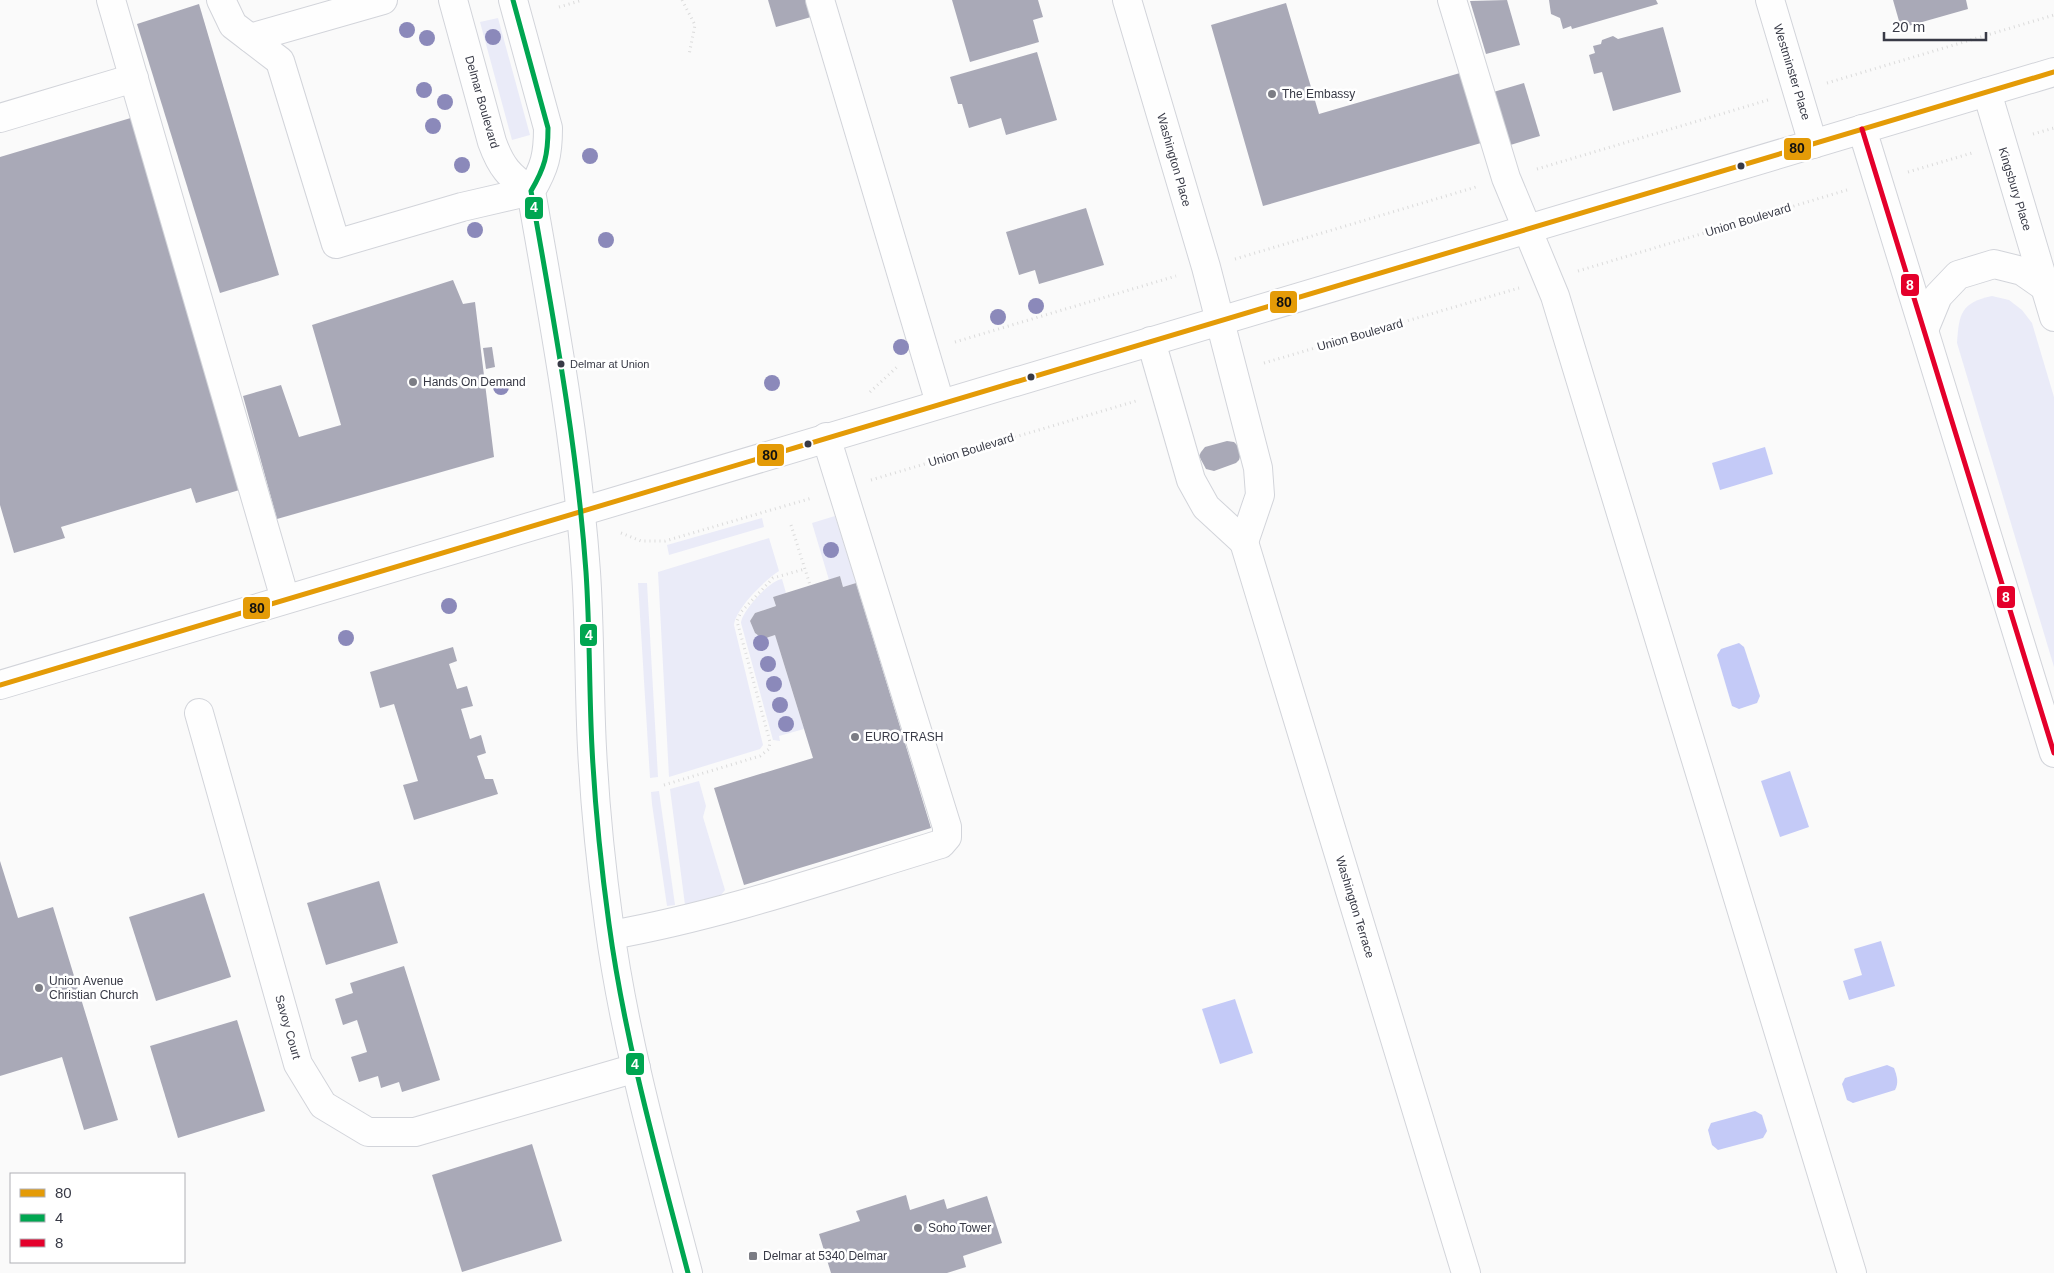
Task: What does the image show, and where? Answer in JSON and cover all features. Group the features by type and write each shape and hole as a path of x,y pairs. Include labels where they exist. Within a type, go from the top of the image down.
{"main road":[{"path":"111,0 285,599"},
{"path":"222,0 232,25 280,61 336,244 462,207 531,190"},
{"path":"250,38 383,0"},
{"name":"Delmar Boulevard","path":"453,0 492,142 500,164 515,180 531,190"},
{"path":"513,0 548,128 548,148 543,170 531,190 551,304 580,510 586,574 592,751 598,832 611,935 636,1068 688,1273"},
{"path":"820,0 940,403"},
{"name":"Washington Place","path":"1127,0 1206,267 1256,459 1260,495 1244,542"},
{"path":"1452,0 1506,178 1548,280 1608,467 1852,1273"},
{"name":"Westminster Place","path":"1770,0 1813,144"},
{"path":"0,685 580,510 2054,72"},
{"path":"0,118 134,78"},
{"name":"Kingsbury Place","path":"1987,92 2054,317"},
{"path":"1862,129 2054,754"},
{"path":"1924,330 1938,296 1958,274 1994,264 2022,271 2045,287"},
{"path":"1151,341 1191,480 1206,508 1244,542"},
{"path":"611,935 660,926 726,910 941,844 947,837 947,828 826,437"},
{"name":"Washington Terrace","path":"1244,542 1466,1273"},
{"name":"Savoy Court","path":"199,713 298,1064 323,1105 368,1132 415,1132 636,1068"}],"path":[{"path":"560,7 583,0"},
{"path":"682,0 695,26 689,56"},
{"path":"868,394 889,372 911,357 925,352 2054,15"},
{"name":"Union Boulevard","path":"1233,372 1548,280 2054,128"},
{"name":"Union Boulevard","path":"665,541 1166,392"},
{"path":"791,525 810,585"},
{"path":"664,785 760,756 769,749 770,742 737,621 741,612 773,578 805,569"}],"shaded area":[{"path":"498,18 530,135 512,140 480,22"},
{"path":"1992,296 2009,300 2022,310 2032,323 2054,397 2054,667 1957,343 1959,324 1964,311 1974,302"},
{"path":"835,516 856,583 843,587 840,576 829,580 812,523"},
{"path":"762,518 764,527 669,555 667,545"},
{"path":"769,538 779,571 766,581 745,603 734,625 763,745 760,749 669,777 658,572"},
{"path":"782,579 786,593 773,597 776,606 755,613 750,621 755,633 763,639 775,635 804,729 779,736 780,741 773,740 741,623 746,611 757,597 764,590"},
{"path":"638,583 647,583 658,777 650,778"},
{"path":"699,781 706,806 703,817 725,890 721,895 685,905 670,789"},
{"path":"659,791 675,905 667,906 651,792"}],"water":[{"path":"1765,447 1773,474 1720,490 1712,463"},
{"path":"1739,643 1744,647 1760,696 1757,703 1739,709 1732,706 1717,655 1721,649"},
{"path":"1790,771 1809,827 1780,837 1761,781"},
{"path":"1881,941 1895,986 1849,1000 1843,981 1862,975 1854,949"},
{"path":"1235,999 1253,1053 1220,1064 1202,1009"},
{"path":"1887,1065 1894,1068 1897,1077 1895,1090 1853,1103 1847,1100 1842,1084 1845,1078"},
{"path":"1755,1111 1762,1115 1767,1131 1763,1138 1718,1150 1712,1145 1708,1130 1711,1123"}],"building":[{"path":"768,0 806,0 811,17 776,27"},
{"path":"952,0 1038,0 1043,17 1033,20 1039,42 970,62"},
{"path":"1507,0 1520,45 1486,54 1470,1"},
{"path":"1549,0 1656,0 1658,4 1572,29 1571,26 1563,29 1560,18 1551,14"},
{"path":"1893,0 1966,0 1968,9 1901,28"},
{"name":"The Embassy","path":"1286,3 1319,114 1460,73 1481,143 1263,206 1211,25"},
{"path":"199,4 279,275 220,293 137,24"},
{"path":"1663,27 1681,92 1613,111 1602,72 1594,74 1589,55 1595,53 1593,46 1601,44 1602,40 1613,36 1618,39"},
{"path":"1037,52 1057,120 1006,135 1001,118 969,128 962,104 958,104 950,77"},
{"path":"1524,83 1540,136 1507,146 1490,93"},
{"path":"134,117 246,488 196,503 191,488 61,527 65,538 14,553 0,505 0,157"},
{"path":"1086,208 1104,265 1039,284 1035,270 1019,275 1006,232"},
{"path":"453,280 463,304 475,302 494,457 277,519 243,396 281,385 299,437 341,425 312,325"},
{"path":"492,347 495,367 486,369 483,348"},
{"path":"1227,441 1234,442 1239,447 1241,453 1239,460 1236,463 1214,471 1206,469 1199,456 1201,452 1205,447"},
{"name":"EURO TRASH","path":"840,576 843,587 856,583 931,828 744,885 714,788 813,758 775,635 763,639 755,633 750,621 755,613 776,606 773,597"},
{"path":"453,647 457,661 449,664 457,689 467,686 473,706 461,709 470,739 481,735 486,753 477,756 485,779 493,779 498,794 414,820 403,785 418,781 394,704 380,708 370,672"},
{"name":"Union Avenue Christian Church","path":"0,861 18,918 53,907 118,1120 84,1130 62,1057 0,1076"},
{"path":"379,881 398,943 326,965 307,903"},
{"path":"204,893 231,977 156,1001 129,917"},
{"path":"404,966 440,1080 402,1092 399,1082 381,1088 378,1076 359,1082 351,1057 367,1052 357,1020 343,1025 335,999 353,993 350,983"},
{"path":"237,1020 265,1111 178,1138 150,1046"},
{"path":"532,1144 562,1241 462,1272 432,1175"},
{"name":"Soho Tower","path":"906,1195 910,1210 944,1199 947,1209 987,1196 1002,1243 963,1256 966,1267 947,1273 831,1273 819,1234 860,1221 856,1211"}],"transit line":[{"name":"4","path":"513,0 548,128 545,161 531,191 548,286 577,476 586,572 593,770 609,924 633,1056 688,1273"},
{"name":"80","path":"0,685 2054,72"},
{"name":"8","path":"1862,129 2054,753"}],"place":[{"name":"The Embassy","path":"1272,94"},
{"name":"Delmar at Union","path":"561,364"},
{"name":"Hands On Demand","path":"413,382"},
{"name":"EURO TRASH","path":"855,737"},
{"name":"Union Avenue Christian Church","path":"39,988"},
{"name":"Soho Tower","path":"918,1228"},
{"name":"Delmar at 5340 Delmar","path":"753,1256"}]}
